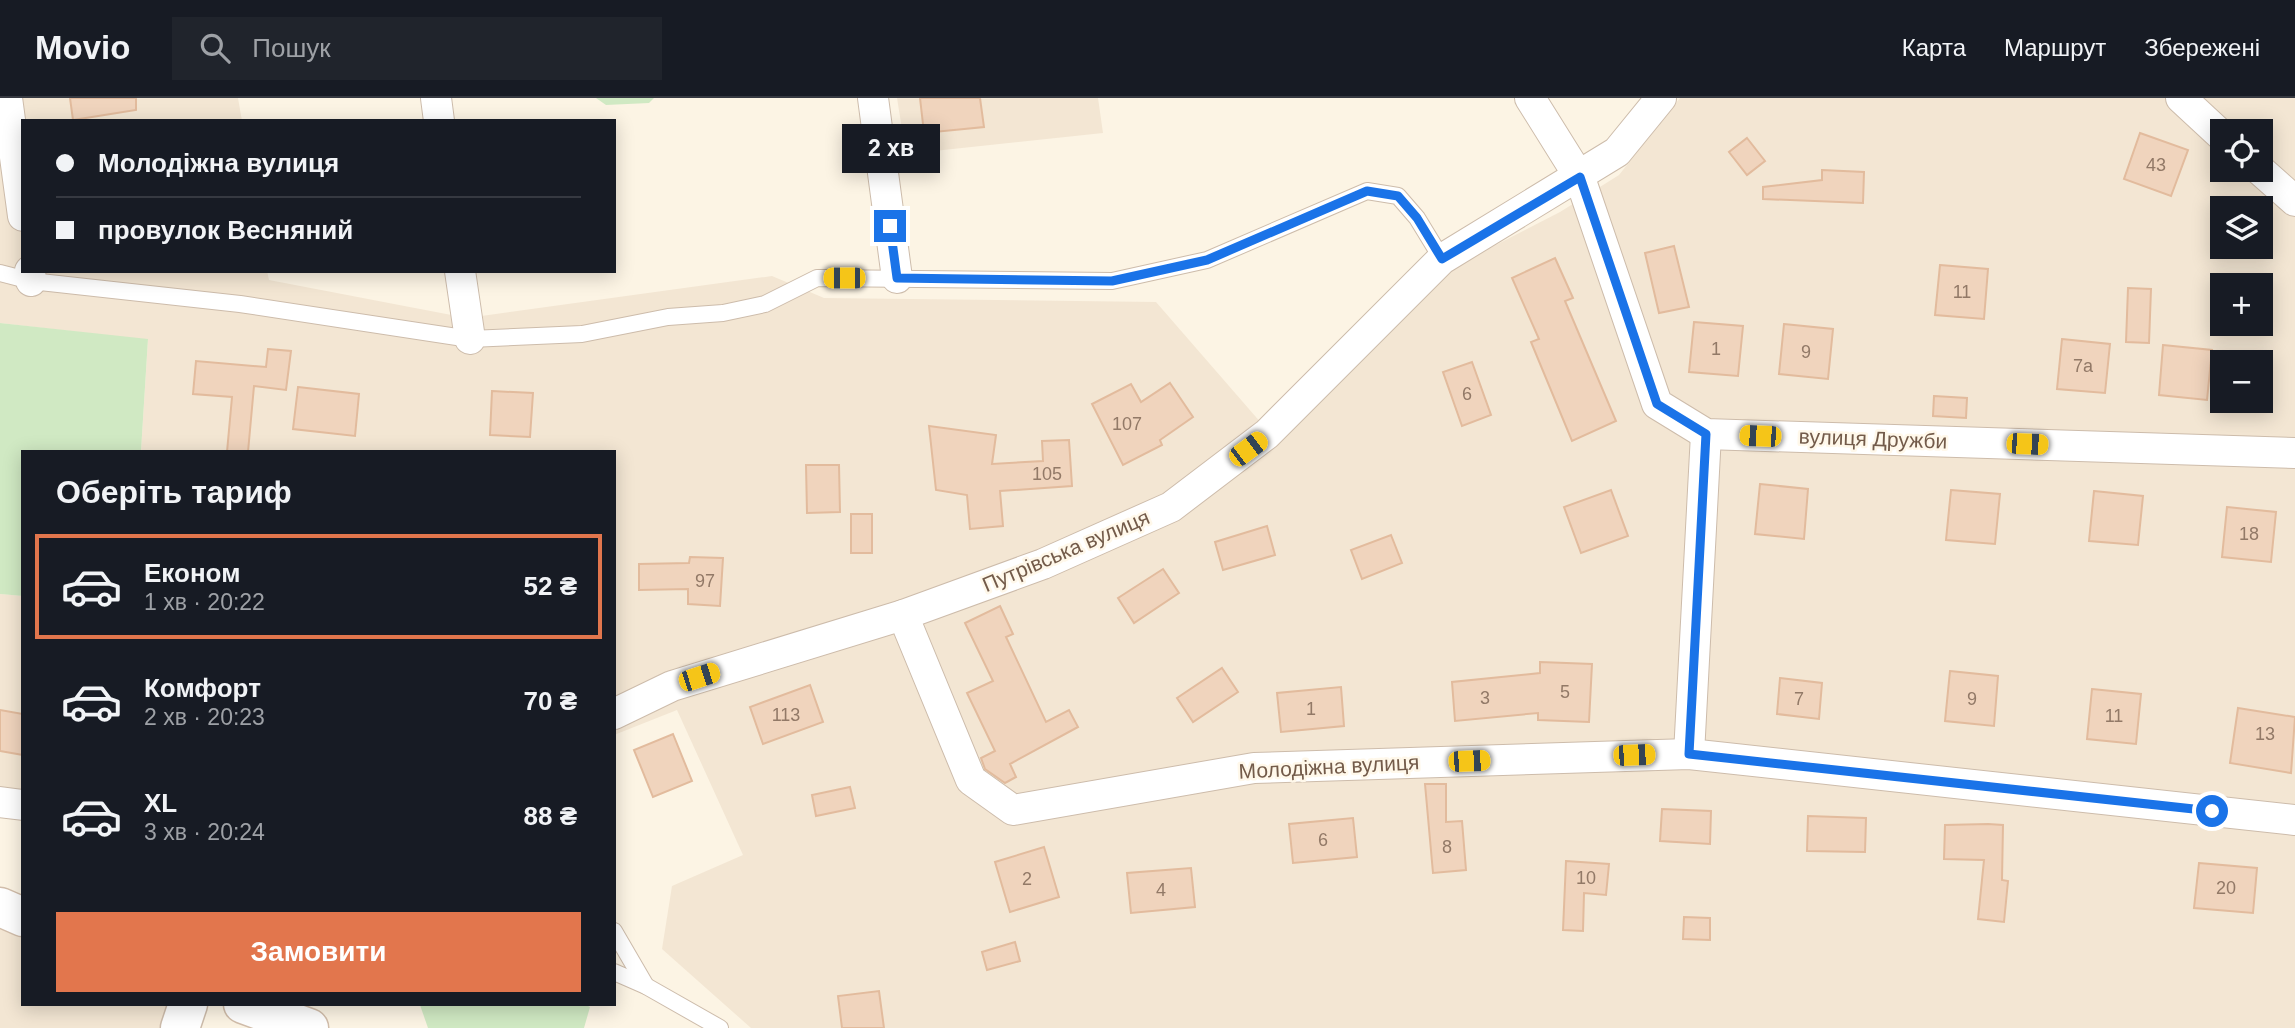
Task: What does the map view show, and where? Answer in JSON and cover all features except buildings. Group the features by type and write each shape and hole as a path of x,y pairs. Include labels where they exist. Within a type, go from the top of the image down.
{"main road":[{"path":"0,907 21,916"},
{"path":"180,1028 187,1006"},
{"path":"248,1006 309,1028"}],"street":[{"path":"7,98 21,201"},
{"path":"436,98 439,119"},
{"path":"873,98 897,278"},
{"name":"вулиця Дружби","path":"1530,98 1580,177 1657,404 1706,434 2295,453"},
{"name":"Путрівська вулиця","path":"616,713 672,685 903,615 1043,564 1171,507 1268,434 1442,259 1617,152 1661,98"},
{"path":"2181,98 2210,125"},
{"path":"2273,182 2295,201"},
{"path":"460,273 470,339"},
{"path":"1689,754 1706,434"},
{"name":"Молодіжна вулиця","path":"903,615 971,780 1013,810 1254,768 1689,754 2295,820"},
{"path":"0,802 21,805"}],"lane":[{"path":"0,273 240,304 470,339 582,334 668,317 723,313 765,304 817,278 1112,281 1207,260 1367,191 1398,196 1417,218 1442,259"},
{"path":"616,934 646,986"},
{"path":"616,973 646,986 720,1028"}],"shaded area":[{"path":"0,98 238,98 242,119 21,119 21,273 267,273 269,280 467,318 772,276 824,298 1156,302 1276,440 1453,267 1560,212 1619,175 1680,98 2295,98 2295,1028 751,1028 662,949 672,886 743,855 677,710 616,734 616,450 141,450 148,340 0,323"},
{"path":"897,98 1098,98 1103,133 906,154"},
{"path":"0,594 21,596 21,815 0,812"},
{"path":"0,892 21,900 21,1006 169,1006 164,1028 0,1028"}],"green space":[{"path":"596,98 654,98 649,103 606,105"},
{"path":"0,323 148,339 141,450 21,450 21,596 0,594"},
{"path":"420,1006 590,1007 584,1028 428,1028"}],"route":[{"path":"890,226 897,278 1112,281 1207,260 1367,191 1398,196 1417,218 1442,259 1580,177 1657,404 1706,434 1689,754 2212,811"}]}
